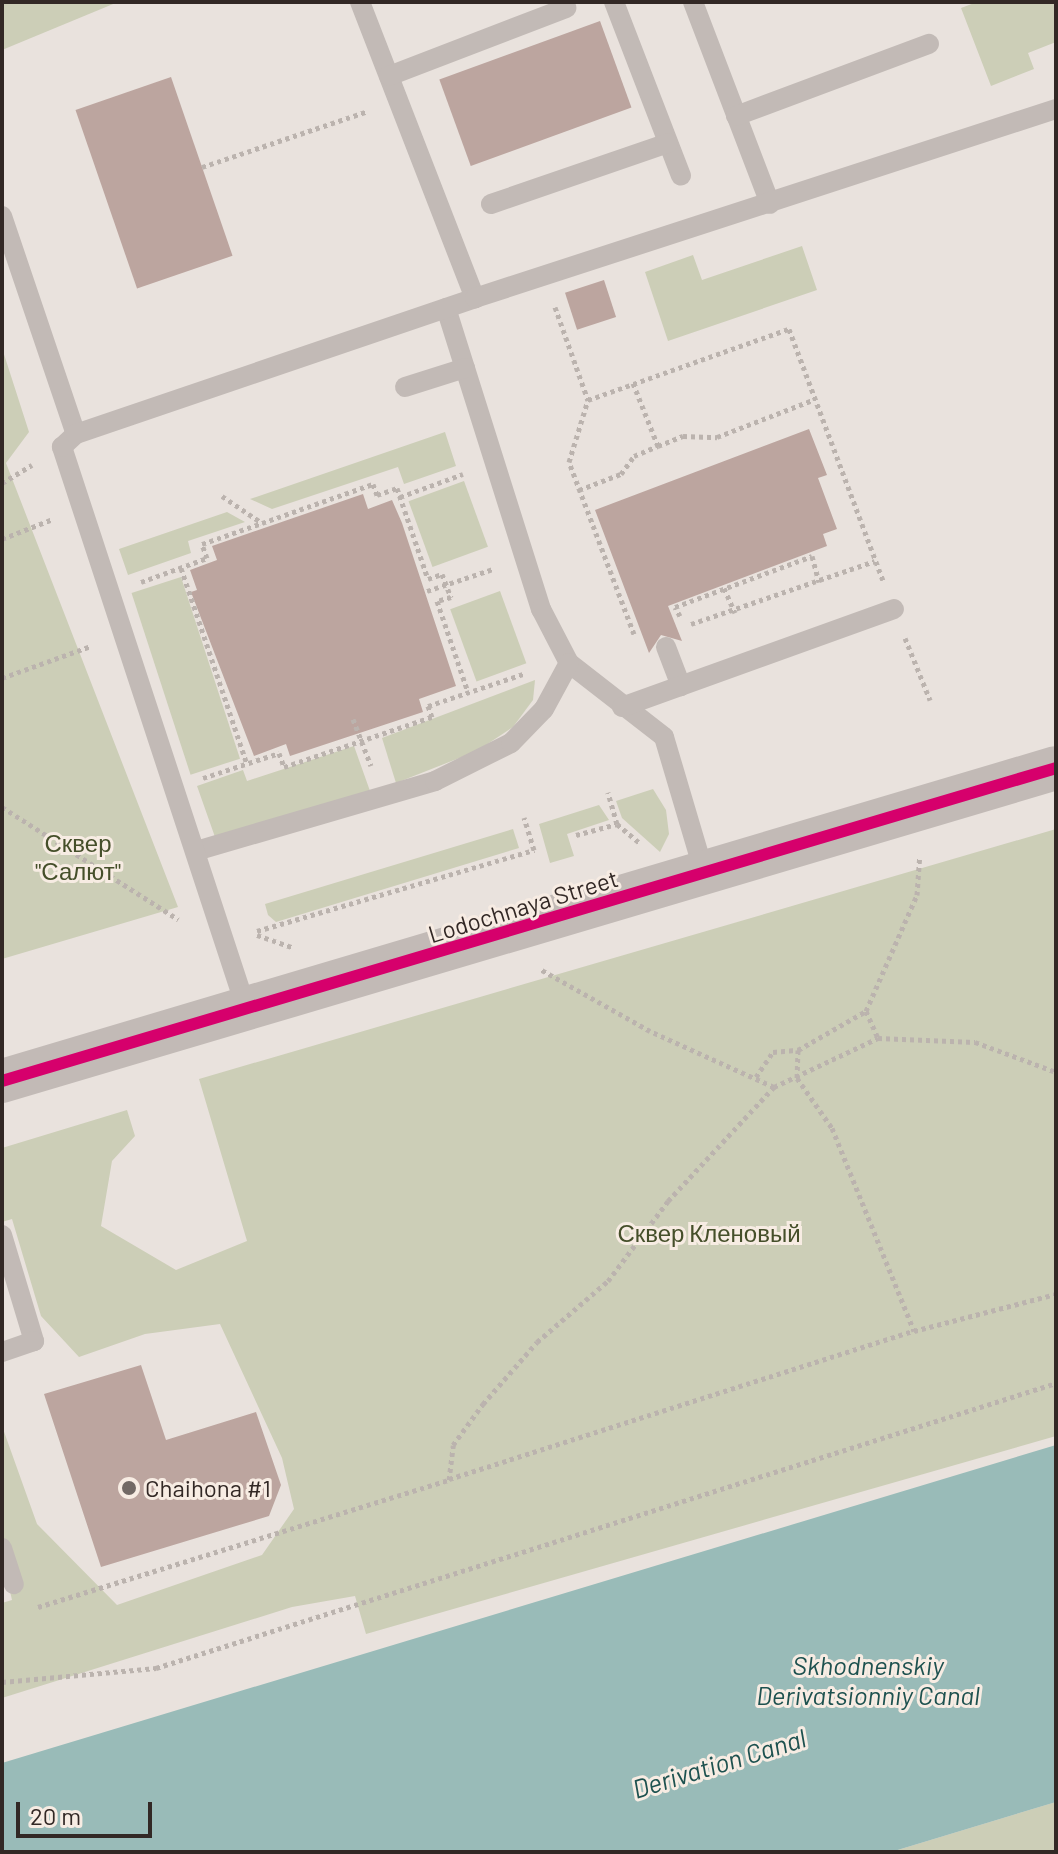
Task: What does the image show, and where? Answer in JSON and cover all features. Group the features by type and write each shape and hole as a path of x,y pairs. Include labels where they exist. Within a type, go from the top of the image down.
{"street":[{"name":"Lodochnaya Street","path":"2,1081 705,875 1056,768"}],"lane":[{"path":"360,2 475,298"},
{"path":"614,2 681,176"},
{"path":"693,2 770,204"},
{"path":"389,76 566,8"},
{"path":"736,116 929,44"},
{"path":"247,1011 62,447 76,434 475,298 1056,109"},
{"path":"491,204 668,143"},
{"path":"2,216 76,434"},
{"path":"446,308 541,609 569,663 664,737 705,875"},
{"path":"405,387 465,368"},
{"path":"622,707 894,609"},
{"path":"666,647 681,686"},
{"path":"196,851 435,781 511,743 558,686 569,663"},
{"path":"2,1235 34,1341 2,1352"},
{"path":"2,1548 14,1584"}],"path":[{"path":"202,167 398,101"},
{"path":"544,276 588,400 569,462 658,694"},
{"path":"588,400 789,329 813,400 930,700"},
{"path":"633,383 658,446"},
{"path":"579,490 621,474 634,456 683,436 717,437 813,400"},
{"path":"464,458 473,485"},
{"path":"400,497 469,472"},
{"path":"110,592 207,558 202,544 373,484 377,495 397,488 428,579 442,574 451,597 437,601 468,692"},
{"path":"222,496 262,523"},
{"path":"2,539 83,508"},
{"path":"427,591 501,567 496,553"},
{"path":"819,582 812,556 675,607 700,625 735,613 819,582 875,561"},
{"path":"181,568 247,764"},
{"path":"724,588 735,613"},
{"path":"2,678 124,634"},
{"path":"191,783 279,753 284,767 432,717 428,706 543,668 558,686"},
{"path":"353,719 382,796"},
{"path":"608,792 617,824 642,845"},
{"path":"2,807 178,919"},
{"path":"304,955 267,935 244,935 534,850 524,817"},
{"path":"576,835 617,824"},
{"path":"756,1077 773,1052 798,1050 866,1011 917,895 920,855"},
{"path":"539,969 650,1031 774,1087"},
{"path":"866,1011 878,1038"},
{"path":"449,1480 453,1445 483,1404 537,1342 608,1281 668,1201 774,1087 878,1038 975,1042 1056,1072"},
{"path":"798,1050 797,1078 832,1128 914,1331"},
{"path":"24,1611 449,1480 914,1331 1056,1294"},
{"path":"2,1682 156,1668 1056,1383"}],"green space":[{"path":"2,2 118,2 2,50"},
{"path":"977,2 1056,2 1056,42 1028,53 1034,69 991,86 961,8"},
{"path":"802,246 817,290 668,341 645,272 693,255 702,280"},
{"name":"Сквер \"Салют\"","path":"2,348 29,432 6,463 178,907 2,959"},
{"path":"445,432 456,466 404,484 398,467 272,509 250,499"},
{"path":"464,481 488,547 432,567 409,501"},
{"path":"227,512 245,522 188,541 191,553 128,575 119,549"},
{"path":"181,577 240,759 191,775 132,593"},
{"path":"500,591 526,663 477,681 450,609"},
{"path":"535,680 533,700 513,727 477,751 396,783 382,738"},
{"path":"354,746 370,791 215,837 197,786 243,770 247,781"},
{"path":"653,789 666,810 669,834 660,852 622,818 616,801"},
{"path":"599,805 609,820 567,834 574,856 550,863 539,824"},
{"path":"513,829 519,848 276,922 268,915 265,904"},
{"name":"Сквер Кленовый","path":"1056,829 1056,1436 366,1634 355,1596 292,1607 2,1698 2,1603 12,1600 2,1557 2,1426 37,1524 117,1605 262,1555 294,1509 282,1458 220,1324 145,1334 79,1357 41,1316 12,1219 2,1222 2,1148 127,1110 135,1136 112,1161 101,1226 176,1270 247,1241 199,1079"},
{"path":"1056,1802 1056,1852 891,1852"}],"water":[{"name":"Skhodnenskiy Derivatsionniy Canal","path":"1056,1445 1056,1802 891,1852 2,1852 2,1763"}],"building":[{"path":"600,21 631,107 471,166 439,79"},
{"path":"171,77 233,256 137,289 76,110"},
{"path":"604,280 616,317 577,330 565,293"},
{"path":"809,429 827,475 818,478 837,529 823,534 827,546 668,606 682,641 661,635 649,653 595,510"},
{"path":"363,494 368,509 392,500 456,686 419,699 423,712 290,756 286,744 254,756 191,592 197,590 190,570 217,560 212,546"},
{"name":"Chaihona #1","path":"141,1365 166,1440 256,1412 281,1485 269,1516 101,1567 44,1394"}],"cycle path":[{"path":"2,1081 1056,768"}],"place":[{"name":"Chaihona #1","path":"129,1488"}],"water label":[{"name":"Derivation Canal","path":"719,1763"}]}
